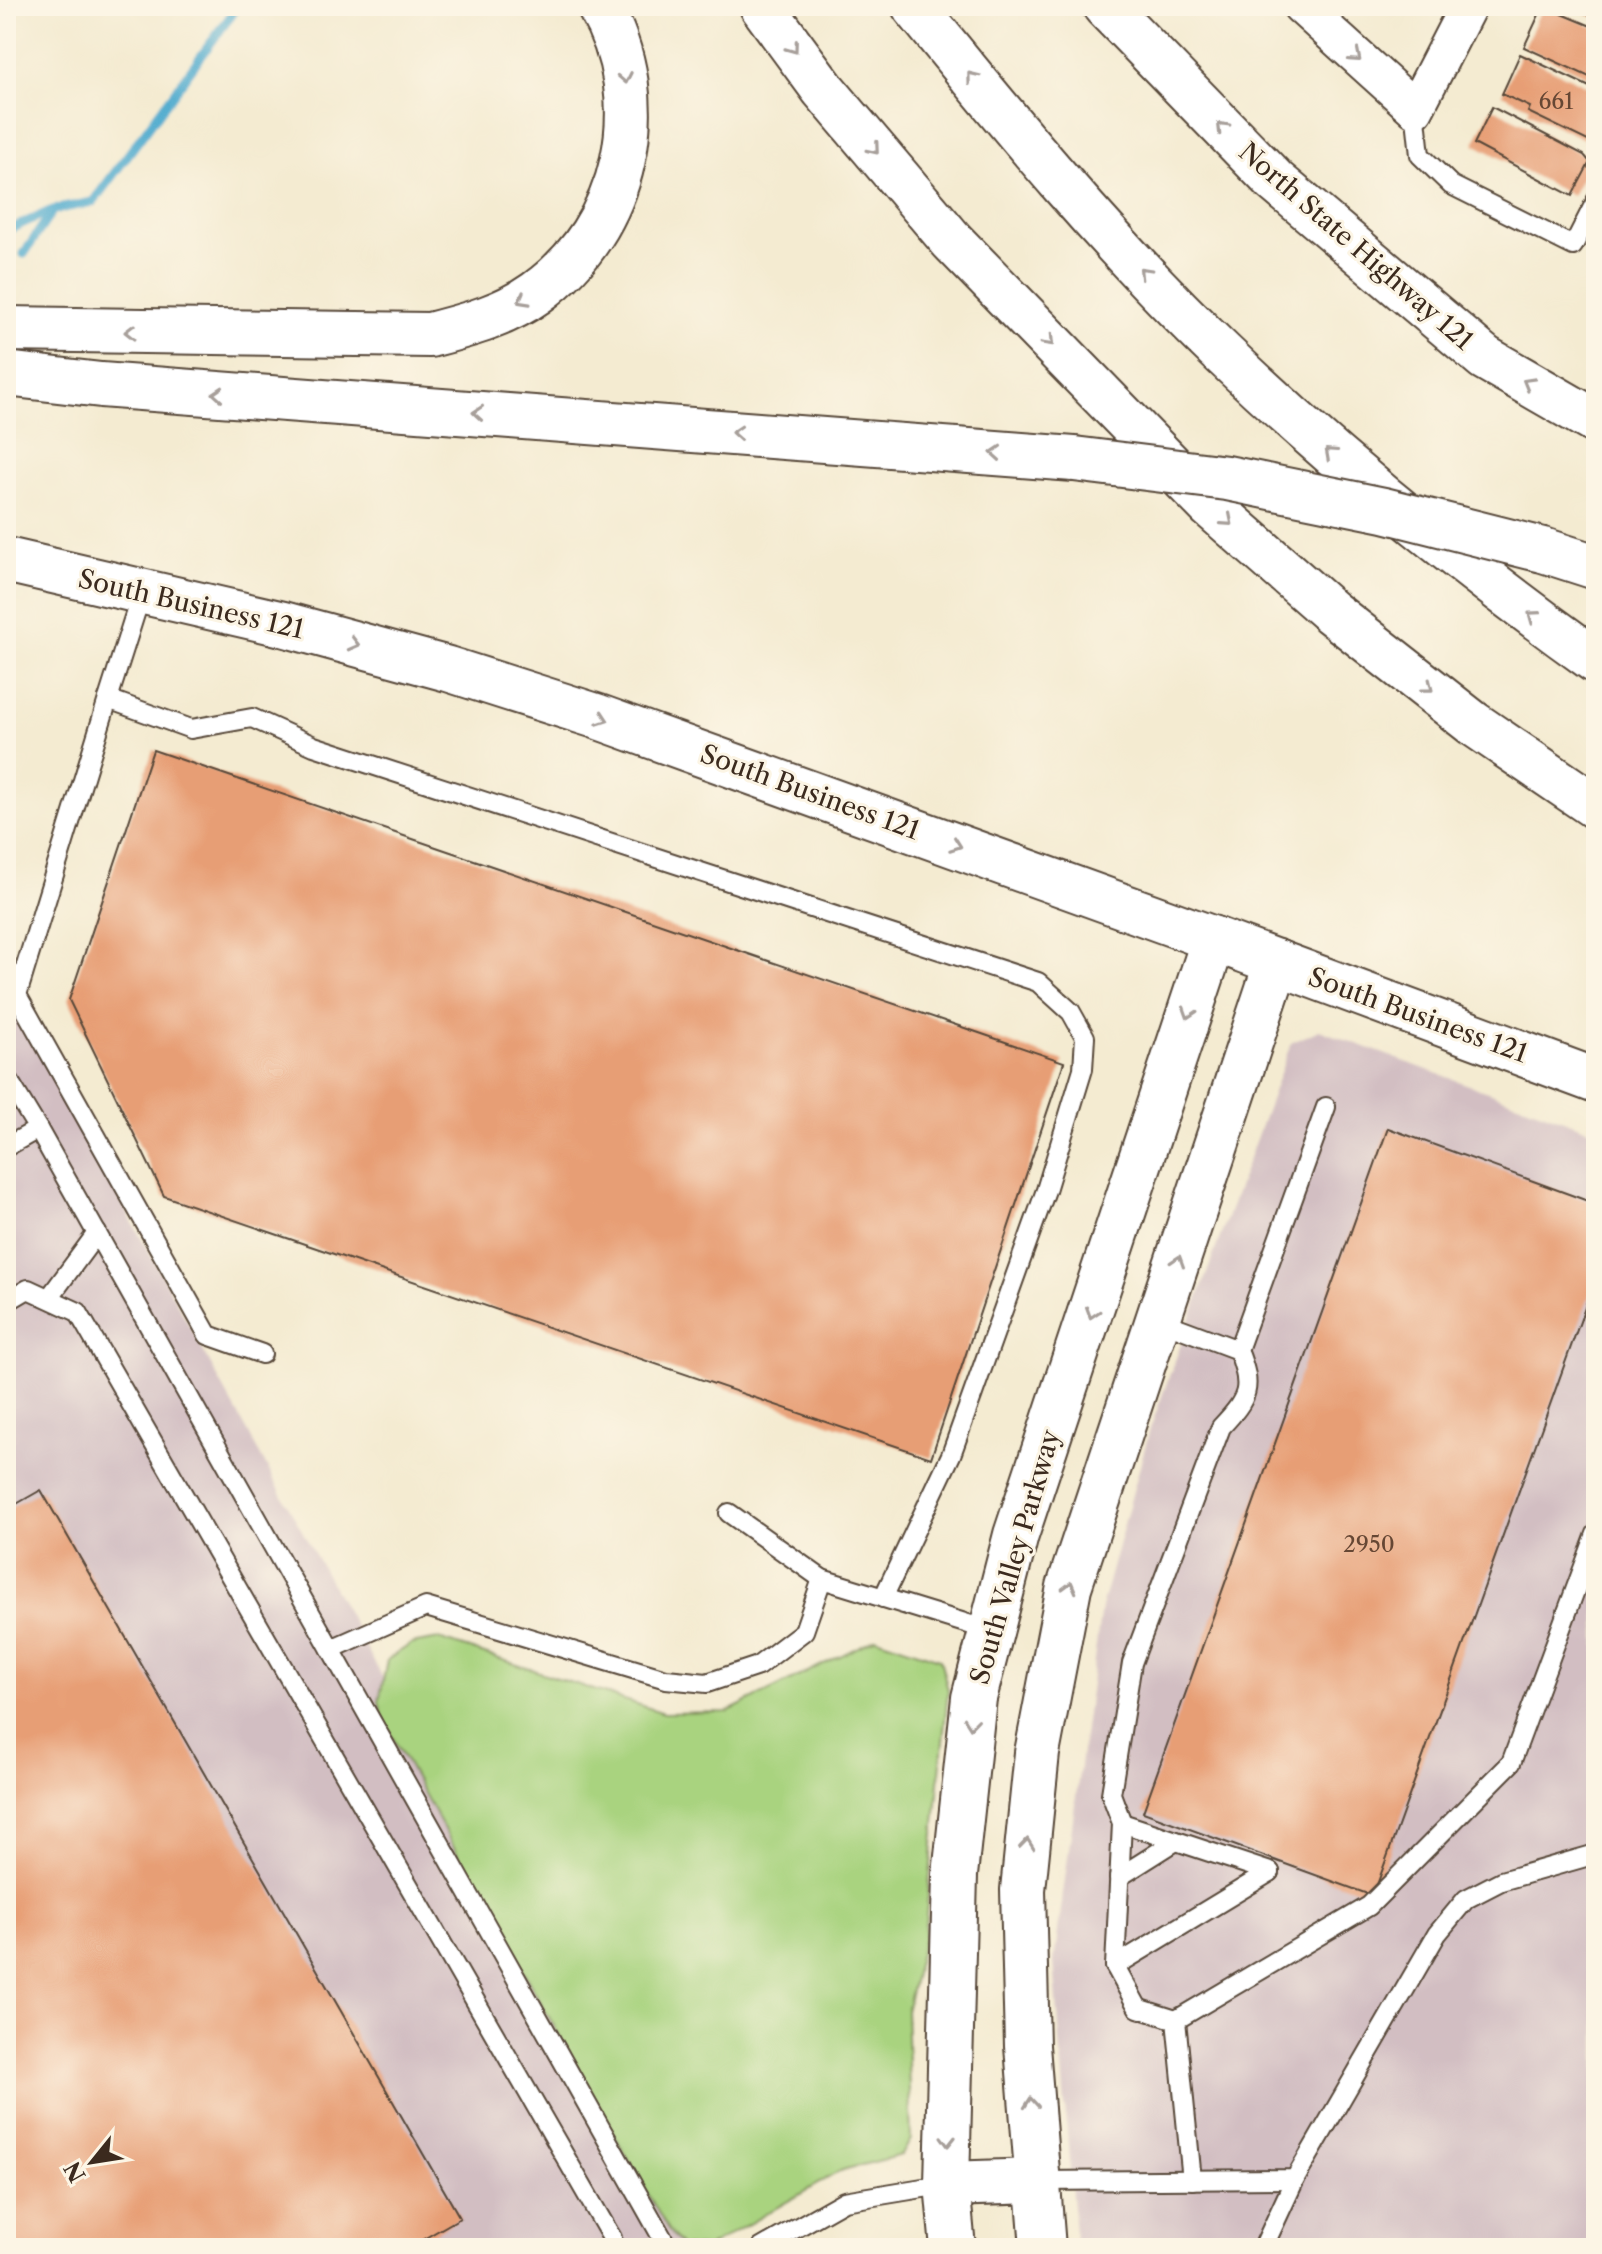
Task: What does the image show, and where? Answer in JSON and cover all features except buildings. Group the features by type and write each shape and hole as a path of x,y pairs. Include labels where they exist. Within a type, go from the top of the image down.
{"main road":[{"path":"6,329 430,335 486,321 537,292 582,248 612,198 628,146 628,84 612,29 599,6"},
{"path":"762,6 823,89 952,241 1210,506 1331,612 1474,724 1596,807"},
{"path":"914,6 1094,219 1221,353 1334,456 1473,572 1596,661"},
{"name":"North State Highway 121","path":"1105,6 1275,181 1485,358 1596,422"},
{"path":"6,374 101,385 1074,459 1227,478 1384,510 1543,550 1596,567"},
{"name":"South Business 121","path":"6,560 328,637 596,716 1214,939 1596,1081"},
{"name":"South Valley Parkway","path":"953,2248 947,2184 955,1875 974,1698 1016,1535 1214,939"},
{"path":"1043,2248 1027,2046 1023,1890 1037,1753 1069,1587 1277,962"},
{"path":"947,2184 1038,2181"}],"street":[{"path":"1301,6 1415,109 1468,6"}],"lane":[{"path":"1415,109 1420,155 1451,185 1573,246 1596,201"},
{"path":"142,592 17,995 208,1335 262,1354"},
{"path":"108,699 191,729 252,718 314,746 1038,982 1071,1012 1085,1037 1083,1069 1046,1190 951,1455 883,1598"},
{"path":"6,1076 668,2248"},
{"path":"1326,1107 1238,1350 1250,1379 1242,1404 1221,1427 1132,1663 1111,1794 1122,1823 1115,1966 1138,2008 1176,2020 1369,1906 1511,1763 1596,1534"},
{"path":"6,1147 38,1129"},
{"path":"49,1298 97,1233"},
{"path":"6,1302 28,1289 78,1312 612,2238 610,2248"},
{"path":"1158,1320 1238,1350"},
{"path":"729,1513 822,1579 991,1631"},
{"path":"331,1649 426,1607 666,1679 707,1683 758,1666 804,1631 822,1579"},
{"path":"1115,1966 1270,1872 1122,1823"},
{"path":"1119,1877 1176,1841"},
{"path":"1263,2248 1295,2179 1437,1934 1466,1899 1501,1881 1596,1854"},
{"path":"1176,2020 1192,2180"},
{"path":"1038,2181 1295,2179"},
{"path":"761,2248 844,2201 947,2184"}],"shaded area":[{"path":"6,992 696,2248 6,2248"},
{"path":"1319,1030 1596,1132 1596,2248 1076,2248 1054,1962 1101,1608 1150,1429 1291,1043"}],"green space":[{"path":"876,1638 940,1659 948,1690 924,1936 906,2011 911,2139 902,2155 842,2170 707,2248 681,2246 668,2230 384,1722 379,1702 387,1660 411,1644 439,1639 664,1713 727,1712"}],"waterway":[{"path":"24,254 53,210 93,202 238,6"},
{"path":"6,231 50,211"}]}
